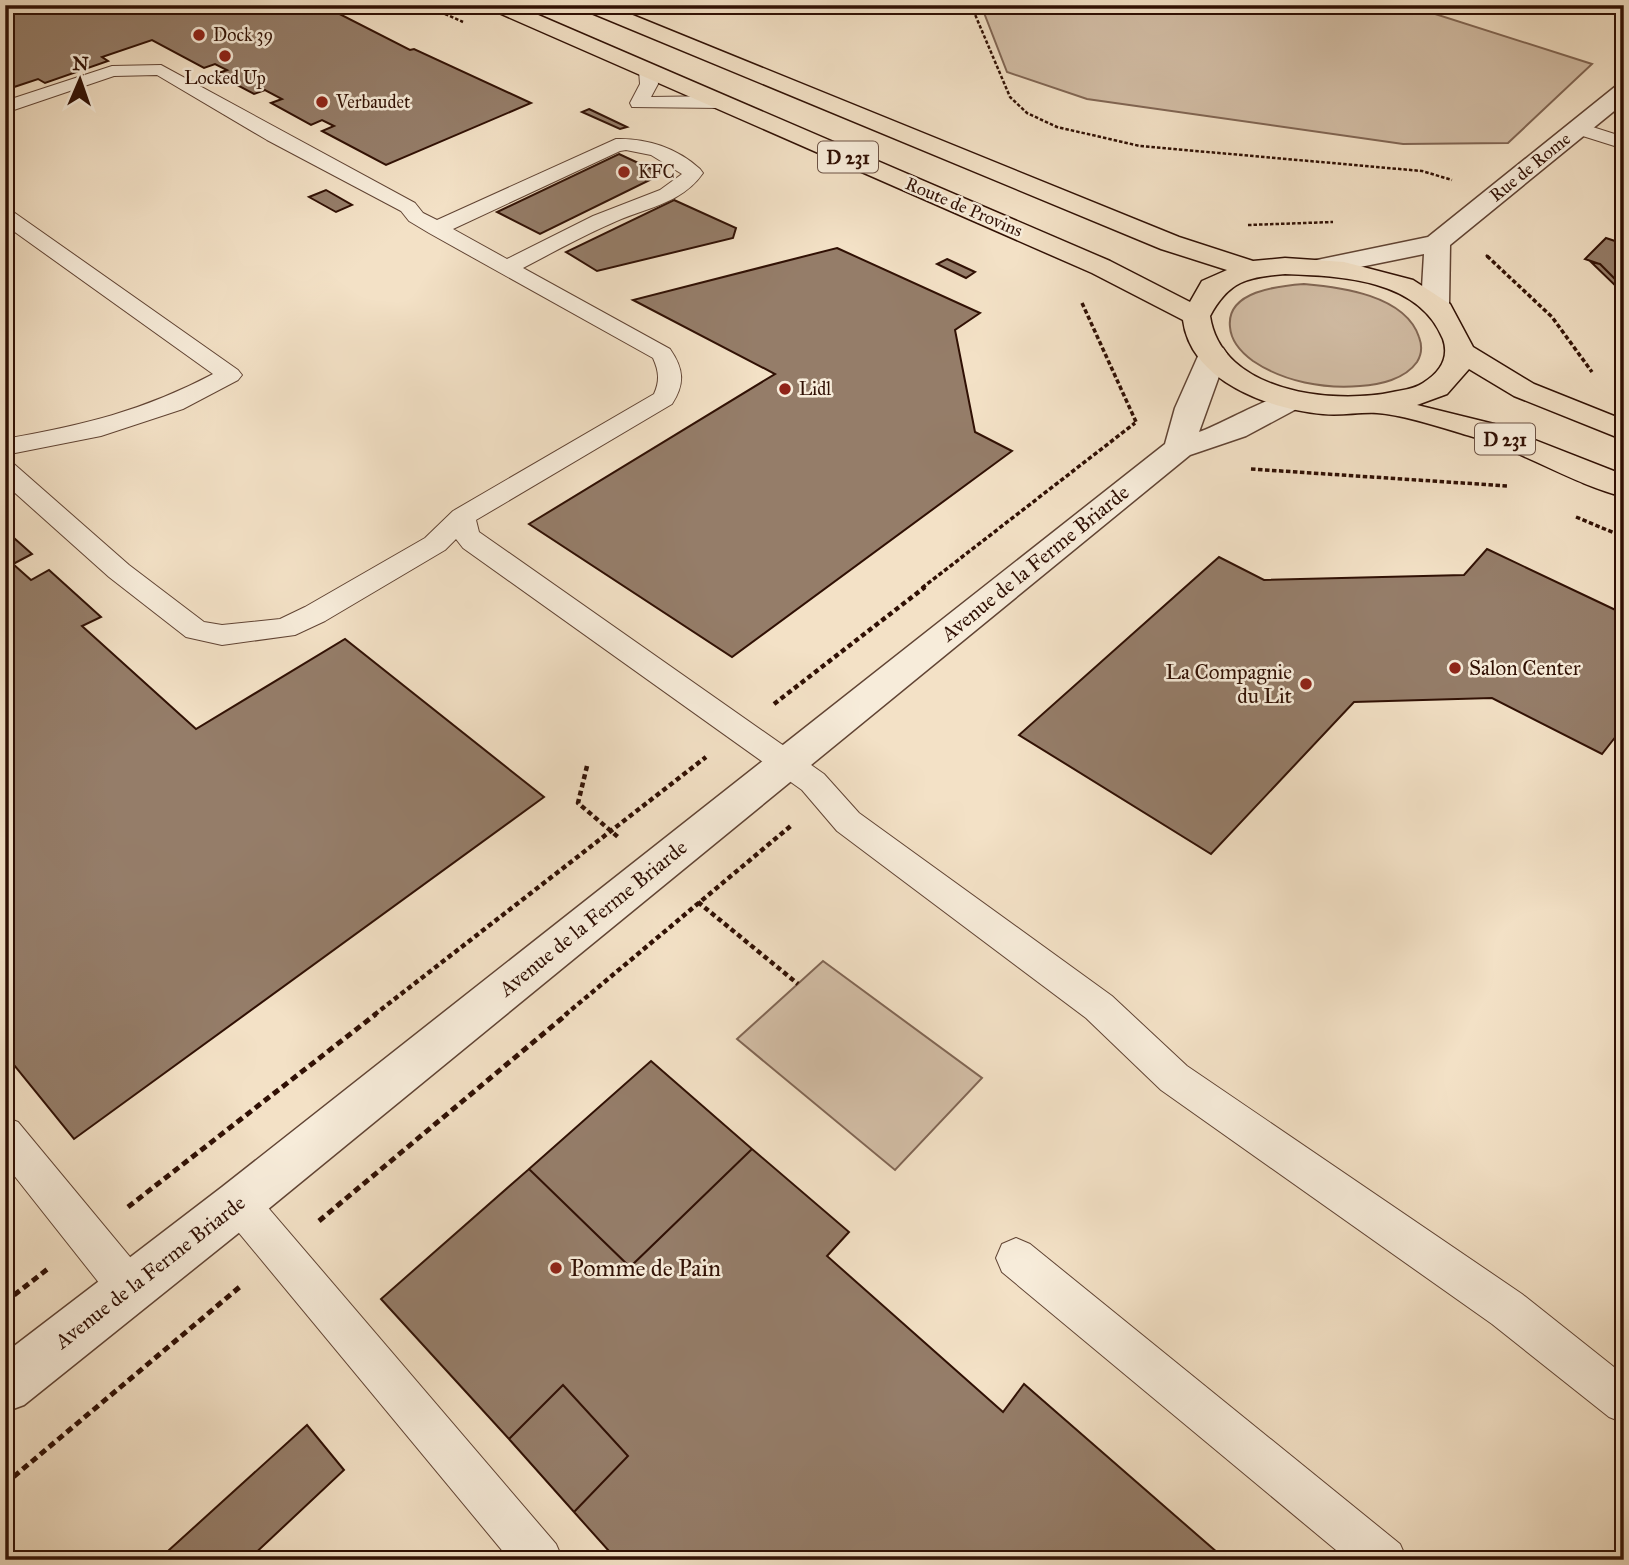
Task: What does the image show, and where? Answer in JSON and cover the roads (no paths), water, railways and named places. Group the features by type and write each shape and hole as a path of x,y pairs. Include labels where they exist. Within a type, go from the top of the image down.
{"main road":[{"name":"Route de Provins","path":"497,5 1101,267 1196,316"},
{"name":"D 231","path":"589,5 1170,243 1251,269"},
{"path":"1321,267 1357,271 1405,288 1435,305 1448,320 1462,352 1457,369 1429,392 1382,405 1340,406 1292,400 1254,386 1213,354 1201,340 1196,316 1212,287 1251,269 1321,267"},
{"name":"D 231","path":"1462,352 1524,390 1624,431"},
{"name":"D 231","path":"1382,405 1483,430 1624,487"}],"street":[{"name":"Rue de Rome","path":"1437,243 1624,91"},
{"path":"1321,267 1437,243 1435,305"},
{"path":"1179,448 1190,408 1213,354"},
{"name":"Avenue de la Ferme Briarde","path":"5,1386 239,1203 1179,448 1235,430 1292,400"}],"lane":[{"path":"5,107 112,71 161,70 274,136 408,206 416,217 436,229 662,354 671,368 670,385 663,399 462,517 435,544 315,614 285,628 222,635 196,630 119,571 5,470"},
{"path":"648,70 649,84 639,103 720,102"},
{"path":"1577,128 1624,143"},
{"path":"436,229 616,145 643,145 685,165 693,173 685,185 650,203 616,213 507,267"},
{"path":"5,215 230,375 174,404 92,431 5,447"},
{"path":"462,517 466,534 473,542 787,762 813,782 824,798 848,822 1099,1007 1174,1078 1507,1309 1624,1402"},
{"path":"5,1134 130,1289"},
{"path":"239,1203 279,1254 540,1560"},
{"path":"1016,1258 1384,1560"}],"place":[{"name":"Dock 39","path":"199,35"},
{"name":"Locked Up","path":"225,56"},
{"name":"Verbaudet","path":"322,102"},
{"name":"KFC","path":"624,172"},
{"name":"Lidl","path":"785,389"},
{"name":"Salon Center","path":"1455,668"},
{"name":"La Compagnie du Lit","path":"1306,684"},
{"name":"Pomme de Pain","path":"556,1268"}]}
